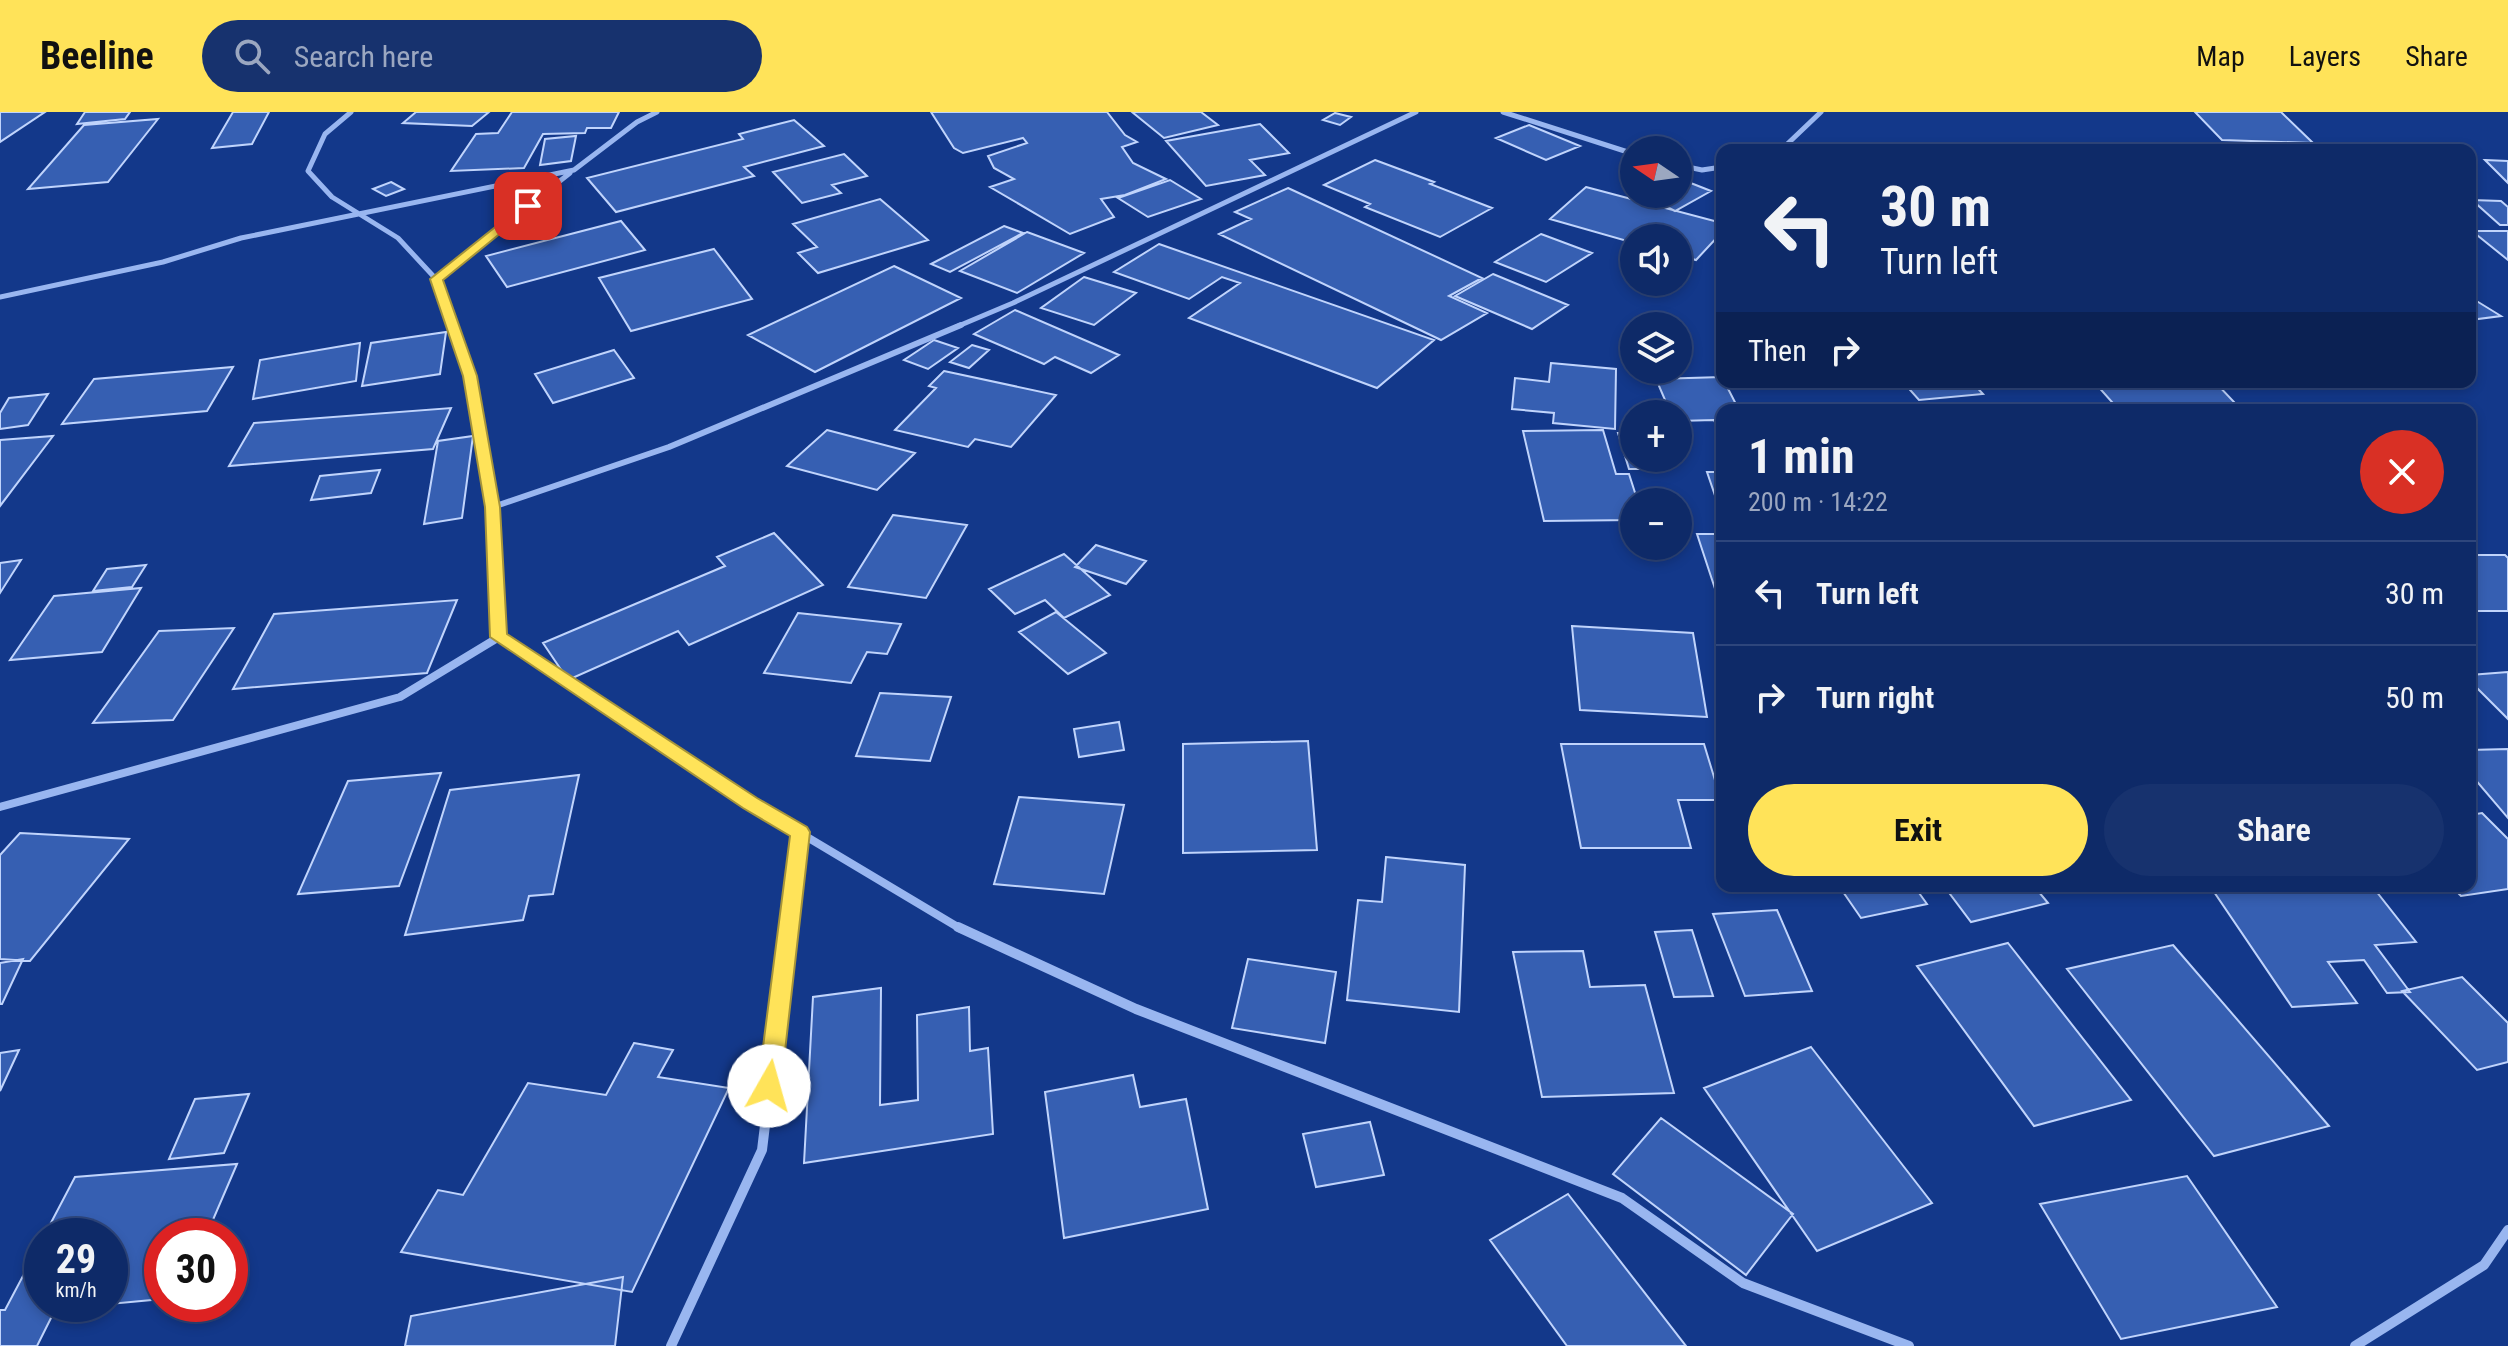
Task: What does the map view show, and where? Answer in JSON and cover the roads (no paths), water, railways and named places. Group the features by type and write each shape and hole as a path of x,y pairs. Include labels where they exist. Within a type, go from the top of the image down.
{"street":[{"path":"351,112 325,134 308,171 332,197 398,238 436,279 470,376 493,507 499,637"},
{"path":"436,279 637,122 657,112"},
{"path":"493,507 669,447 1013,303 1416,112"},
{"path":"1503,112 1620,150"},
{"path":"1787,144 1821,112"},
{"path":"1692,168 1716,168"},
{"path":"0,297 163,262 241,238 356,212 574,170"},
{"path":"0,807 400,697 499,637"},
{"path":"499,637 750,803 967,932 1136,1009 1622,1198 1743,1283 1909,1346"},
{"path":"671,1346 762,1150 800,832"},
{"path":"2355,1346 2484,1265 2508,1230"}]}
